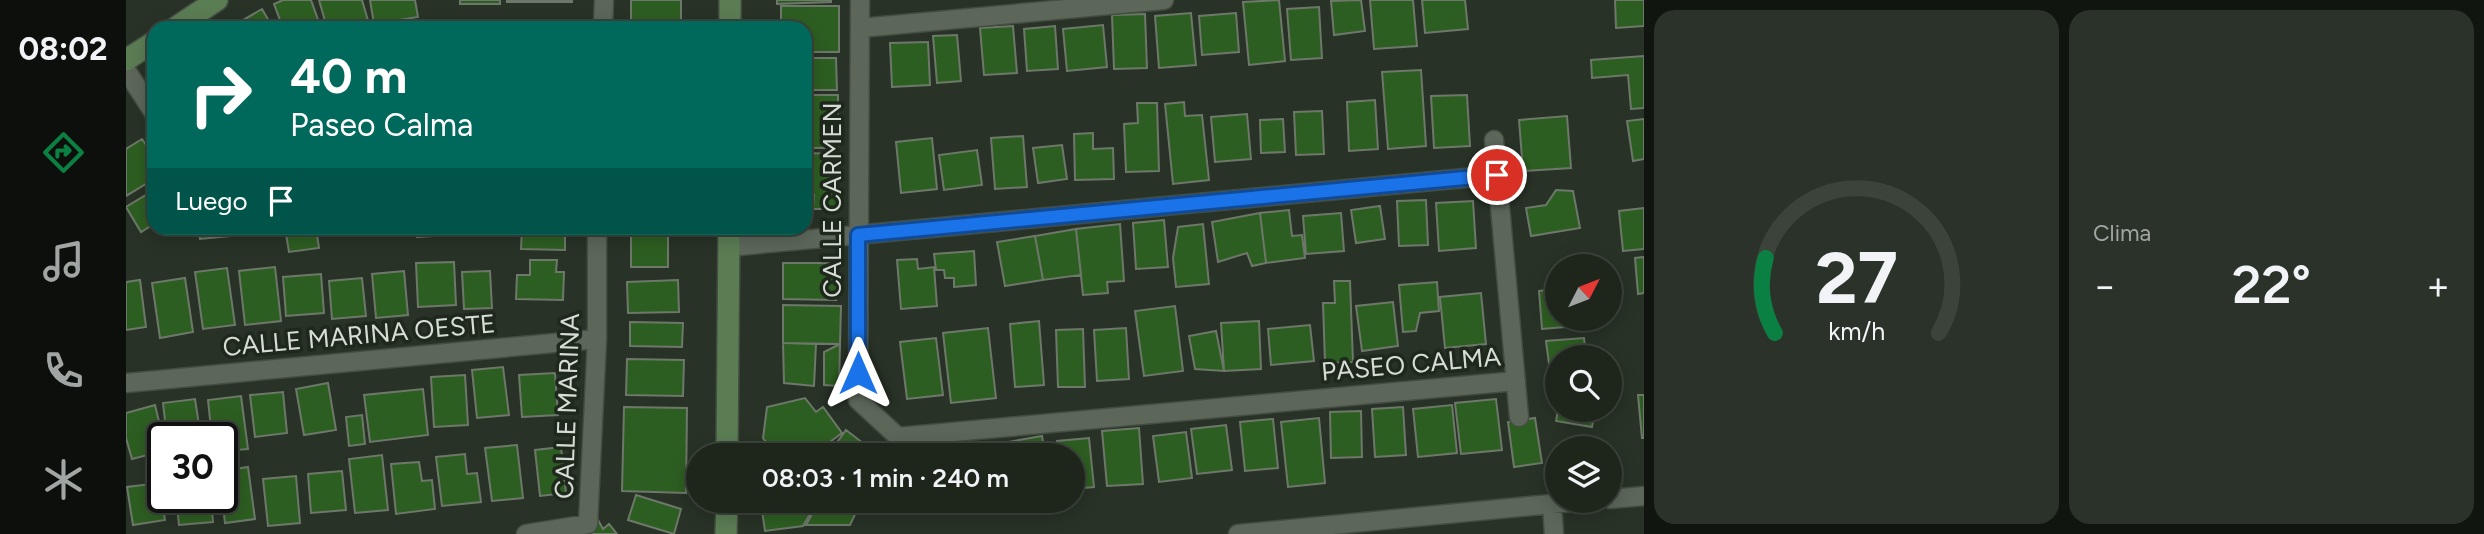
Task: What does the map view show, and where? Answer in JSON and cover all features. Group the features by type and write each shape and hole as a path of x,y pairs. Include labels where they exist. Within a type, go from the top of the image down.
{"street":[{"path":"186,21 217,0"},
{"path":"603,21 604,0"},
{"path":"730,0 730,21"},
{"name":"CALLE CARMEN","path":"858,400 860,0"},
{"path":"860,28 1164,0"},
{"path":"126,60 147,46"},
{"path":"126,70 147,102"},
{"name":"PASEO CALMA","path":"858,400 898,437 1516,381 1494,140"},
{"path":"727,443 729,237 858,235 1497,175"},
{"name":"CALLE MARINA","path":"526,534 588,524 597,339 597,235"},
{"name":"CALLE MARINA OESTE","path":"126,383 597,339"},
{"path":"1516,381 1519,417"},
{"path":"1622,498 1644,496"},
{"path":"1238,534 1351,529 1545,505"},
{"path":"726,534 727,513"},
{"path":"1553,513 1555,534"}],"building":[{"path":"283,0 311,0 318,21 280,21 274,4"},
{"path":"319,0 362,0 368,21 325,21"},
{"path":"370,0 415,0 418,17 374,21"},
{"path":"460,0 500,0 500,4 460,4"},
{"path":"572,0 572,2 507,2"},
{"path":"631,0 681,0 681,21 631,21"},
{"path":"777,0 831,0 831,2 777,4"},
{"path":"1279,0 1285,61 1249,65 1243,2"},
{"path":"1361,0 1365,31 1334,35 1331,1"},
{"path":"1370,0 1413,0 1417,46 1374,49"},
{"path":"1422,0 1465,0 1468,29 1425,33"},
{"path":"1615,0 1644,0 1644,26 1616,28"},
{"path":"781,6 839,6 839,52 812,52 812,21 781,21"},
{"path":"1319,7 1322,58 1291,60 1287,9"},
{"path":"262,9 269,21 242,21"},
{"path":"1191,13 1196,65 1159,68 1155,16"},
{"path":"1236,13 1239,52 1202,55 1199,16"},
{"path":"1145,14 1147,68 1114,69 1112,15"},
{"path":"507,20 562,20 562,21"},
{"path":"1103,25 1107,67 1067,71 1063,29"},
{"path":"1013,26 1017,73 984,75 980,28"},
{"path":"1055,26 1058,69 1027,71 1024,29"},
{"path":"957,35 961,81 937,83 933,36"},
{"path":"928,42 930,85 892,87 890,43"},
{"path":"1644,56 1644,108 1631,109 1628,75 1592,78 1591,60"},
{"path":"812,58 836,58 837,90 812,90"},
{"path":"1421,70 1426,146 1388,149 1382,72"},
{"path":"812,95 838,95 838,148 812,148"},
{"path":"1467,95 1470,146 1434,148 1431,96"},
{"path":"1375,100 1378,149 1349,151 1347,102"},
{"path":"1184,102 1185,116 1202,115 1209,180 1173,184 1165,104"},
{"path":"1137,103 1157,103 1159,171 1126,172 1124,124 1138,123"},
{"path":"1322,111 1324,154 1296,155 1294,112"},
{"path":"1247,114 1251,159 1215,162 1211,117"},
{"path":"1567,116 1571,168 1523,171 1519,120"},
{"path":"1283,119 1285,152 1261,153 1260,120"},
{"path":"1644,119 1644,159 1633,161 1627,121"},
{"path":"1093,133 1093,149 1113,148 1114,179 1075,180 1074,134"},
{"path":"1023,136 1027,187 995,189 991,138"},
{"path":"932,138 937,189 901,193 896,142"},
{"path":"142,139 147,146 147,183 126,196 126,149"},
{"path":"1062,145 1067,179 1038,183 1033,148"},
{"path":"977,150 982,185 944,190 939,155"},
{"path":"812,153 838,154 837,209 813,209"},
{"path":"1556,190 1573,191 1580,228 1531,236 1526,208 1546,205"},
{"path":"147,194 147,228 141,232 126,207"},
{"path":"1426,200 1428,245 1399,246 1397,201"},
{"path":"1473,201 1476,248 1439,251 1436,203"},
{"path":"1380,206 1385,239 1356,243 1351,210"},
{"path":"1644,208 1644,249 1623,251 1619,211"},
{"path":"1289,210 1292,236 1302,235 1305,258 1266,263 1260,213"},
{"path":"1260,213 1266,263 1252,266 1247,253 1218,262 1212,222"},
{"path":"1341,213 1344,251 1306,254 1303,216"},
{"path":"1164,220 1168,267 1136,269 1133,223"},
{"path":"1120,224 1124,281 1107,282 1108,293 1083,295 1076,229"},
{"path":"1203,224 1209,284 1176,287 1173,258 1178,227"},
{"path":"1076,229 1081,275 1043,280 1035,236"},
{"path":"200,235 230,236 200,239"},
{"path":"286,235 317,235 319,248 289,252"},
{"path":"522,235 565,235 565,250 521,249"},
{"path":"631,235 668,235 668,267 631,267"},
{"path":"1035,236 1043,280 1005,286 997,242"},
{"path":"974,251 976,285 954,287 954,278 945,278 944,270 936,270 934,254"},
{"path":"1644,257 1644,293 1638,294 1635,258"},
{"path":"917,259 918,269 934,267 937,306 901,309 897,260"},
{"path":"530,260 557,260 556,272 564,272 563,300 516,299 517,275 530,275"},
{"path":"454,262 456,305 418,307 416,263"},
{"path":"783,263 837,263 836,300 783,299"},
{"path":"275,267 281,321 245,325 239,271"},
{"path":"227,268 235,325 203,329 195,272"},
{"path":"404,271 408,315 376,318 372,274"},
{"path":"490,271 492,308 464,309 462,272"},
{"path":"321,274 324,313 286,316 283,277"},
{"path":"185,278 193,332 160,338 152,283"},
{"path":"362,278 366,316 332,319 329,281"},
{"path":"140,280 146,327 126,330 126,282"},
{"path":"678,280 679,312 628,313 627,282"},
{"path":"1334,281 1350,281 1353,362 1325,363 1323,303 1335,303"},
{"path":"1437,282 1439,311 1420,313 1416,331 1403,332 1399,285"},
{"path":"1545,290 1545,329 1542,329 1539,291"},
{"path":"1481,293 1486,344 1445,348 1440,297"},
{"path":"1393,302 1398,346 1362,351 1356,306"},
{"path":"783,305 841,306 840,344 783,343"},
{"path":"1175,306 1183,371 1144,376 1135,311"},
{"path":"1039,321 1044,385 1015,387 1010,324"},
{"path":"1259,321 1261,369 1224,371 1221,323"},
{"path":"630,322 683,323 682,347 630,346"},
{"path":"1310,325 1314,361 1271,365 1268,329"},
{"path":"988,328 996,398 951,403 943,333"},
{"path":"1126,328 1129,379 1097,381 1094,330"},
{"path":"1083,329 1085,387 1058,387 1056,330"},
{"path":"1216,331 1224,371 1195,369 1189,336"},
{"path":"936,338 943,395 907,399 900,342"},
{"path":"1584,338 1585,345 1547,345 1546,341"},
{"path":"783,343 816,344 814,386 784,383"},
{"path":"840,344 839,386 824,385 824,352"},
{"path":"627,359 684,360 683,396 626,395"},
{"path":"503,367 509,415 477,418 472,370"},
{"path":"555,373 558,415 522,417 519,375"},
{"path":"465,375 468,425 434,427 431,377"},
{"path":"328,383 336,430 304,435 296,389"},
{"path":"423,389 428,435 370,442 364,395"},
{"path":"283,392 287,433 255,437 250,395"},
{"path":"1638,395 1644,395 1644,438 1642,438"},
{"path":"241,396 248,449 238,450 238,422 210,422 208,400"},
{"path":"805,398 816,412 823,407 842,433 828,443 767,443 763,438 767,407"},
{"path":"195,399 199,422 165,422 163,403"},
{"path":"1496,399 1502,450 1461,454 1455,403"},
{"path":"155,405 159,422 147,422 147,455 132,459 126,438 126,413"},
{"path":"1452,405 1457,453 1418,457 1413,409"},
{"path":"624,407 687,408 686,493 622,491"},
{"path":"1403,407 1406,455 1375,457 1372,409"},
{"path":"1361,411 1362,457 1331,458 1330,412"},
{"path":"362,415 365,444 349,446 346,417"},
{"path":"1319,418 1325,483 1288,487 1281,422"},
{"path":"1535,418 1542,463 1514,467 1508,422"},
{"path":"1273,419 1278,468 1245,471 1240,422"},
{"path":"1562,422 1593,422 1592,427"},
{"path":"1226,425 1232,470 1197,474 1191,429"},
{"path":"1139,428 1143,484 1107,486 1102,431"},
{"path":"846,430 863,443 837,443"},
{"path":"1186,432 1192,478 1159,482 1153,436"},
{"path":"1042,436 1043,443 1008,443"},
{"path":"1089,438 1094,487 1085,488 1085,443 1057,441"},
{"path":"517,445 523,498 492,501 485,448"},
{"path":"561,447 566,493 540,496 535,450"},
{"path":"465,454 467,474 477,473 481,502 442,506 436,457"},
{"path":"382,455 388,510 355,513 349,459"},
{"path":"419,462 422,481 432,480 435,509 396,514 391,464"},
{"path":"248,467 255,519 225,523 224,513 238,513 238,469"},
{"path":"342,471 346,510 311,513 308,474"},
{"path":"296,476 300,523 268,526 263,479"},
{"path":"147,484 147,513 164,513 165,520 133,525 127,487"},
{"path":"636,495 681,509 674,534 628,520"},
{"path":"178,513 212,513 213,522 179,525"},
{"path":"762,513 810,513 803,526 765,531"},
{"path":"813,513 856,513 850,525 806,525"},
{"path":"598,520 603,529 609,524 617,534 582,534 581,532"}],"route":[{"path":"858,373 858,235 1497,175"}]}
